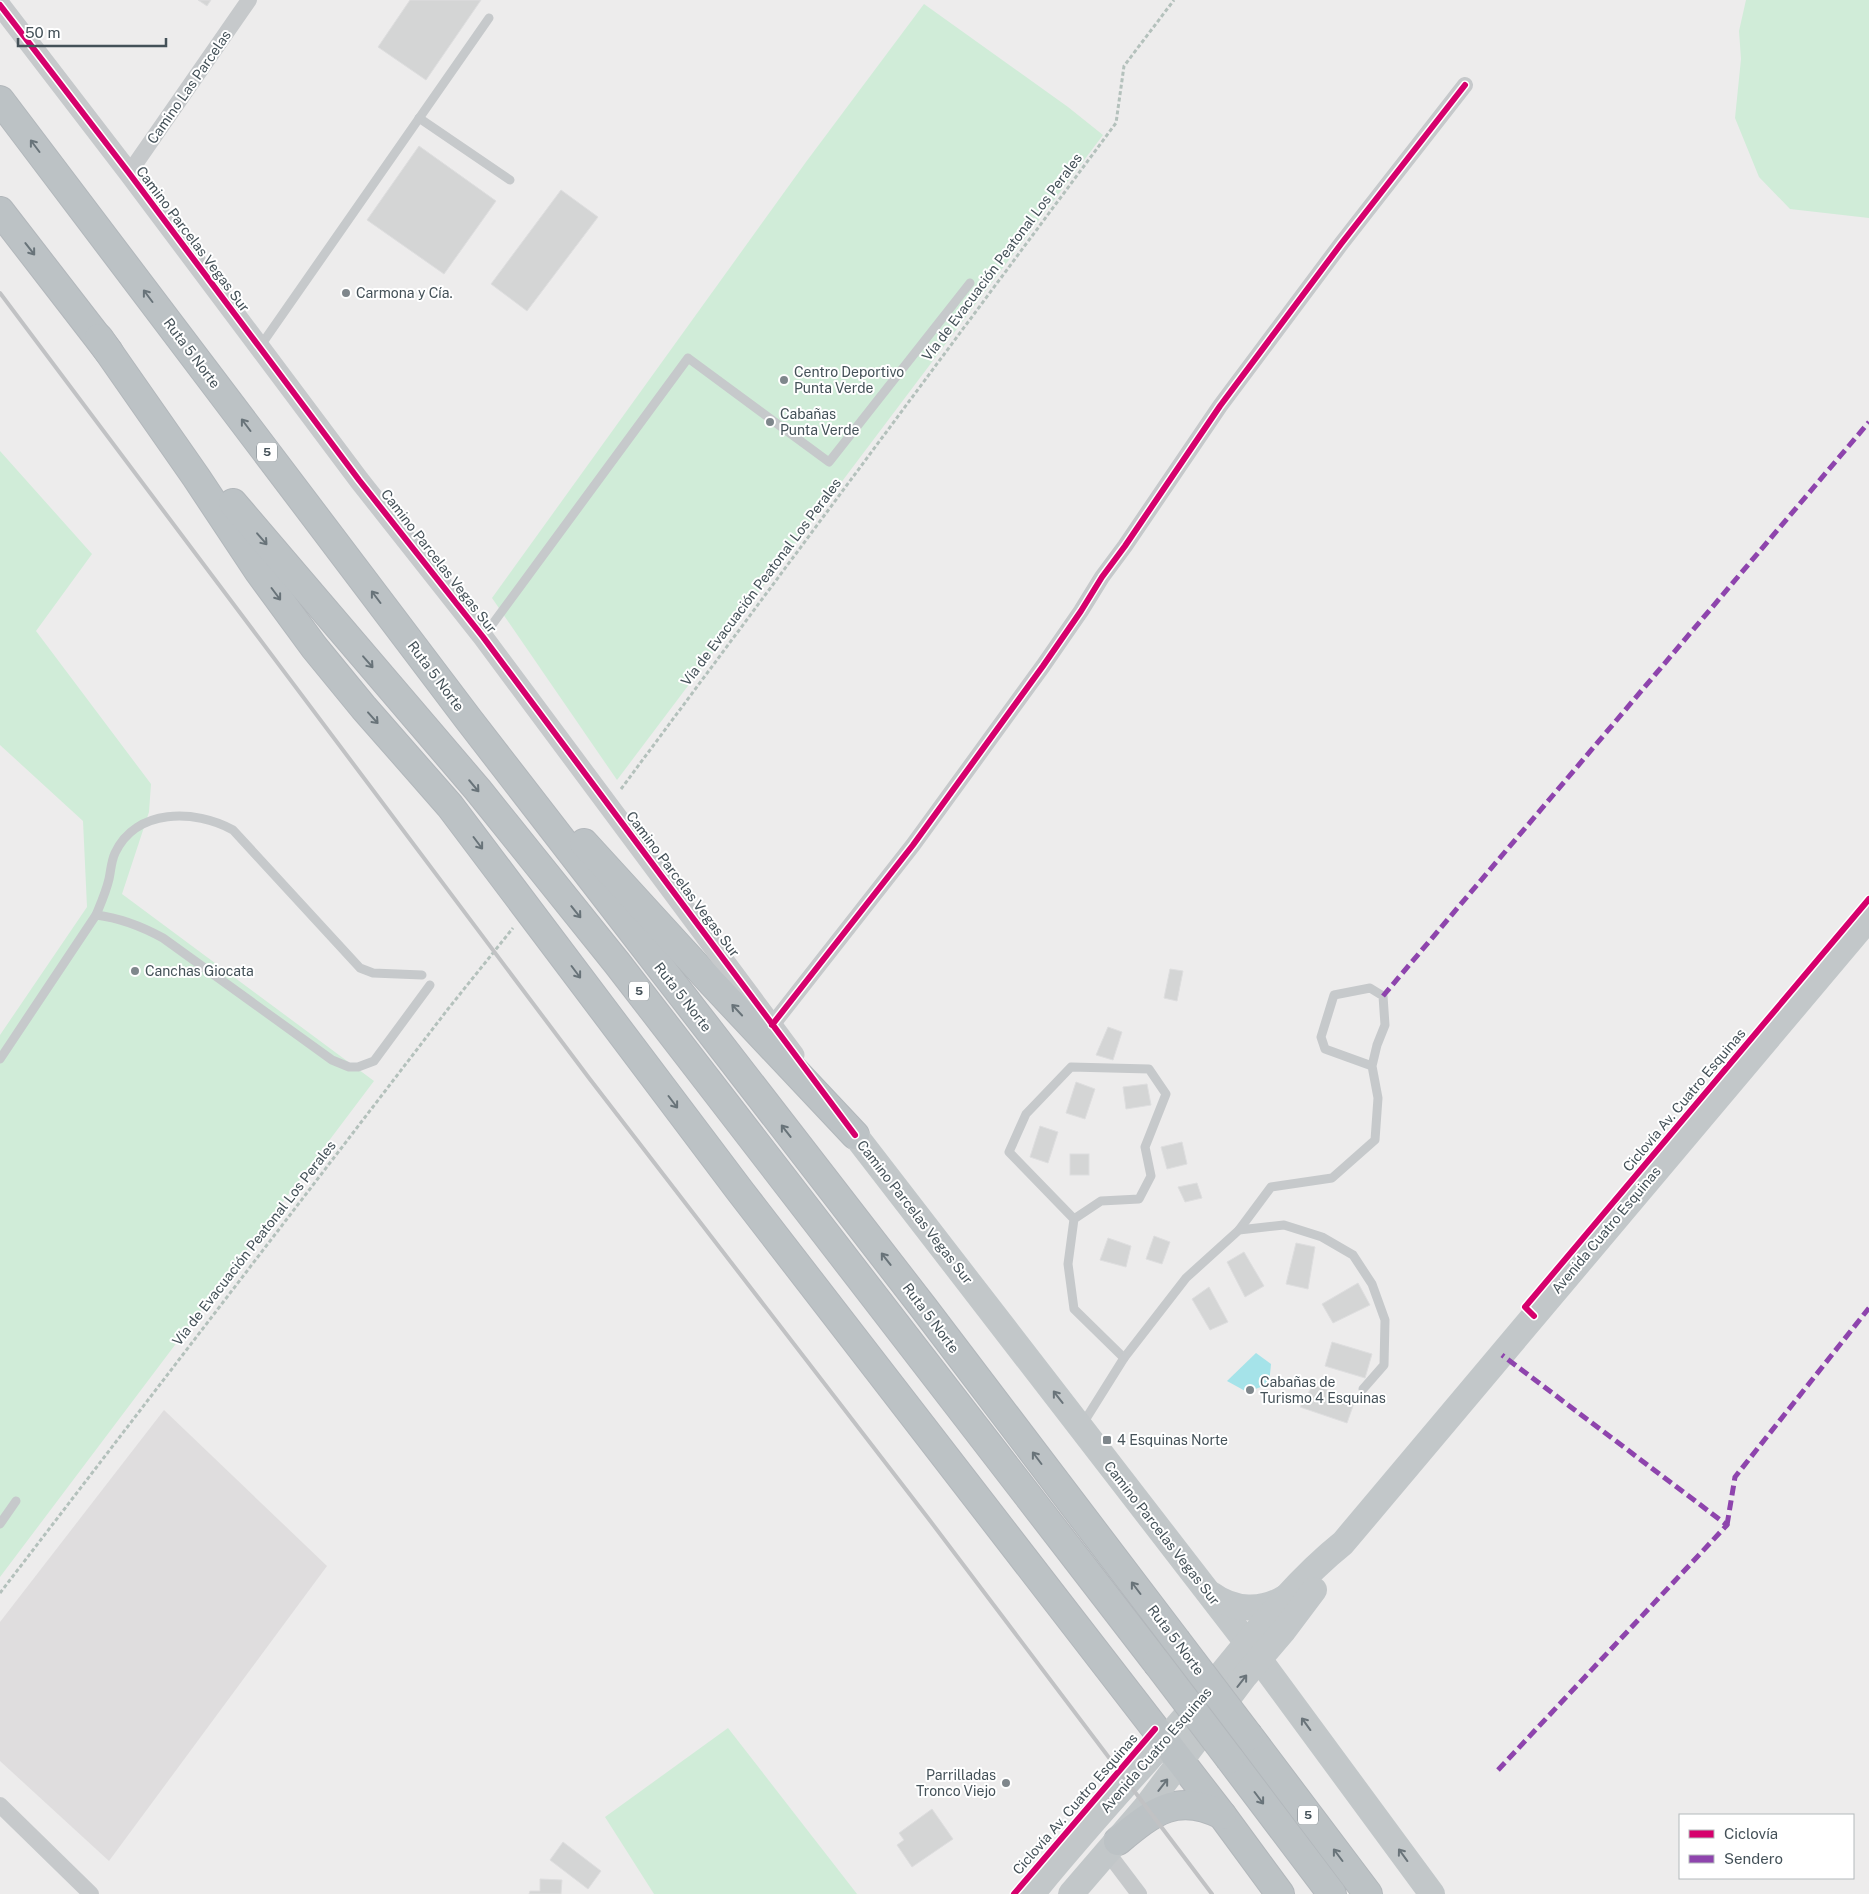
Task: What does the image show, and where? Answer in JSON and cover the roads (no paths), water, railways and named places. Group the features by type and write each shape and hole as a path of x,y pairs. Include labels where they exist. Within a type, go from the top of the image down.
{"highway":[{"name":"Ruta 5 Norte","path":"0,100 468,720 923,1307 1368,1894"},
{"name":"5","path":"0,211 99,338 252,527 478,790 617,963 1157,1663 1332,1894"},
{"path":"99,338 314,647 364,708 450,806 740,1190 1173,1752 1280,1894"},
{"path":"468,720 855,1134"},
{"path":"1113,1847 1144,1819 1179,1805 1197,1805 1208,1808 1222,1816"}],"main road":[{"name":"Avenida Cuatro Esquinas","path":"1071,1894 1113,1847 1173,1752 1253,1652 1289,1595 1312,1569 1343,1543 1869,918"},
{"name":"Camino Parcelas Vegas Sur","path":"855,1134 1209,1593 1432,1894"},
{"name":"Avenida Cuatro Esquinas","path":"1253,1652 1284,1630 1325,1575 1343,1543"},
{"path":"1209,1593 1220,1601 1245,1608 1269,1605 1289,1595"},
{"path":"1284,1630 1280,1641 1278,1663 1279,1675 1285,1696"},
{"name":"Avenida Cuatro Esquinas","path":"1032,1894 1066,1852 1124,1787 1173,1752"},
{"path":"1113,1847 1100,1846 1095,1839 1095,1833 1122,1796 1124,1787"}],"street":[{"name":"Camino Las Parcelas","path":"129,173 249,0"},
{"name":"Camino Parcelas Vegas Sur","path":"0,5 129,173 359,480 483,637 855,1134"},
{"path":"772,1025 913,845 1043,666 1220,406 1341,244 1465,84"},
{"path":"0,1805 91,1894"},
{"path":"1113,1847 1139,1894"}],"lane":[{"path":"259,348 489,18"},
{"path":"418,118 510,180"},
{"path":"483,637 688,358 829,462 970,283"},
{"path":"0,1058 96,915 104,897 114,855 127,836 140,826 155,820 179,815 199,817 220,823 233,830 360,968 374,973 422,975"},
{"path":"96,915 137,924 163,938 332,1060 348,1067 366,1065 374,1061 430,985"},
{"path":"1081,1428 1124,1358 1186,1278 1239,1230 1271,1187 1332,1178 1375,1140 1378,1098 1372,1066 1377,1045 1385,1025 1383,996 1370,988 1334,995 1322,1037 1325,1049 1372,1066"},
{"path":"1074,1219 1009,1152 1026,1114 1071,1067 1149,1068 1166,1094 1145,1147 1151,1176 1139,1200 1101,1201 1074,1219 1068,1264 1074,1309 1124,1358"},
{"path":"1239,1230 1284,1225 1322,1237 1353,1255 1372,1284 1385,1320 1384,1365 1363,1389"},
{"path":"0,1524 16,1501"}],"water":[{"path":"1256,1353 1271,1364 1269,1384 1247,1392 1227,1381"}],"railway":[{"path":"0,293 589,1078 928,1518 1212,1894"}],"place":[{"name":"Carmona y Cía.","path":"346,293"},
{"name":"Centro Deportivo Punta Verde","path":"784,380"},
{"name":"Cabañas Punta Verde","path":"770,422"},
{"name":"Canchas Giocata","path":"135,971"},
{"name":"Cabañas de Turismo 4 Esquinas","path":"1250,1390"},
{"name":"4 Esquinas Norte","path":"1107,1440"},
{"name":"Parrilladas Tronco Viejo","path":"1006,1783"}]}
